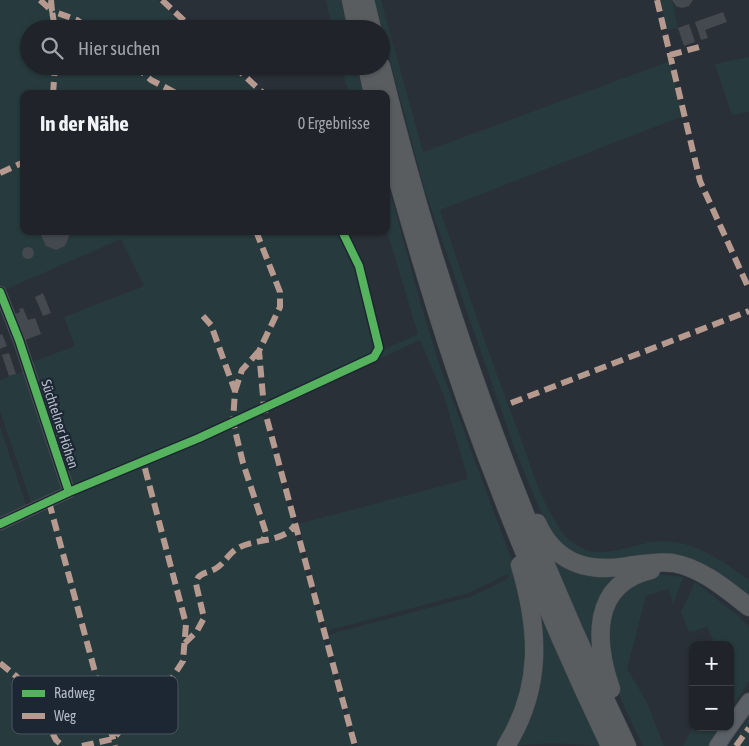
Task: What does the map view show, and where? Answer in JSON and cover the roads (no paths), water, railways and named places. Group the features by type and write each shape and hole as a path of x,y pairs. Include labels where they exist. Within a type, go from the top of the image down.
{"highway":[{"path":"351,0 355,20"},
{"path":"365,0 370,20"},
{"path":"368,75 372,90"},
{"path":"384,75 388,90"},
{"path":"390,97 442,278 501,451 569,621 627,746"},
{"path":"390,153 432,295 466,399 563,645 610,746"},
{"path":"501,451 546,538 569,561 595,568 650,562 675,564 698,572 749,607"},
{"path":"497,481 504,522 531,602 535,642 535,663 523,714 506,746"},
{"path":"632,746 630,737 618,712 603,666 599,640 603,611 617,588 635,575 649,570 680,571 703,582 749,618"}],"main road":[{"path":"734,722 749,701"},
{"path":"717,746 727,731"}],"street":[{"name":"Süchtelner Höhen","path":"0,292 19,340 69,492 0,524"}]}
